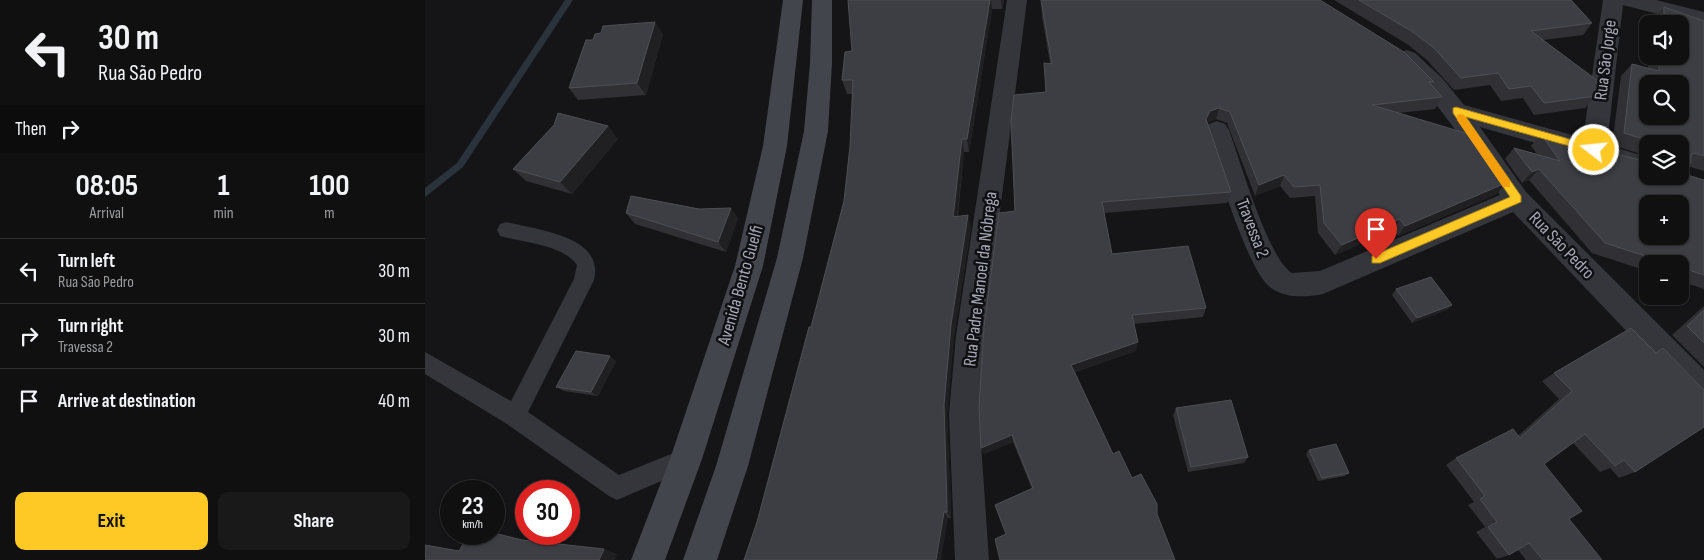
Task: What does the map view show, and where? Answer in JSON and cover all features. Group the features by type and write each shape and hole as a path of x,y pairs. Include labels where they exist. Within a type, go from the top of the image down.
{"main road":[{"name":"Avenida Bento Guelfi","path":"648,560 686,459 749,266 775,146 793,0"},
{"path":"700,560 733,466 790,258 816,131 821,64 822,0"}],"street":[{"name":"Rua Padre Manoel da Nóbrega","path":"972,560 964,414 970,336 1017,0"},
{"name":"Rua São Jorge","path":"1594,150 1613,0"},
{"path":"1628,0 1704,19"},
{"name":"Rua São Pedro","path":"1391,46 1418,67 1456,111 1517,199 1704,390"},
{"path":"1456,111 1639,164"},
{"name":"Travessa 2","path":"1217,130 1264,260 1279,279 1290,284 1306,286 1323,282 1517,199"}],"lane":[{"path":"507,230 568,248 584,258 587,268 584,280 515,416"},
{"path":"425,362 515,416 617,488 686,459"}],"building":[{"path":"848,0 990,0 967,139 962,139 953,217 968,215 951,325 944,405 947,512 944,512 936,560 744,560 757,522 844,201 850,146 853,80 842,80 845,52 852,51"},
{"path":"1041,0 1320,0 1404,52 1434,82 1429,82 1442,97 1372,105 1475,136 1506,183 1405,226 1400,219 1342,245 1324,223 1320,185 1294,187 1284,175 1259,185 1230,112 1219,108 1210,111 1206,119 1231,192 1102,202 1112,254 1188,246 1206,308 1132,315 1138,342 1071,365 1113,454 1119,451 1132,478 1141,474 1157,504 1157,514 1175,560 1000,560 995,539 1006,534 995,505 1033,488 1012,435 981,448 979,407 984,327 999,213 1015,211 1011,122 1014,95 1046,92 1044,63 1052,64"},
{"path":"1359,0 1571,0 1592,23 1531,31 1598,81 1596,96 1544,103 1531,86 1509,89 1498,73 1461,78 1434,48 1413,32"},
{"path":"1664,7 1687,15 1664,15"},
{"path":"1689,16 1704,21 1704,156 1694,153 1691,155 1691,163 1689,163 1689,135 1639,135 1639,138 1624,133 1632,64 1659,71 1659,65 1689,65"},
{"path":"655,22 637,83 569,88 586,40 593,40 595,34 601,33 603,26"},
{"path":"558,113 608,126 560,182 513,169 554,125"},
{"path":"1541,134 1639,160 1639,185 1689,185 1689,176 1704,180 1704,275 1689,270 1689,255 1642,255 1605,243 1539,169 1532,172 1514,148 1560,161"},
{"path":"631,196 699,209 731,208 718,242 626,213"},
{"path":"1431,277 1452,305 1417,318 1396,289"},
{"path":"1704,310 1704,343 1687,326"},
{"path":"1631,328 1656,353 1663,348 1704,390 1704,427 1635,472 1624,460 1615,466 1585,434 1544,464 1582,511 1569,519 1602,560 1543,560 1529,543 1509,555 1488,527 1497,522 1480,499 1485,496 1456,458 1513,429 1520,438 1572,391 1554,373"},
{"path":"576,351 610,356 591,392 556,387"},
{"path":"1231,400 1248,457 1191,467 1176,408"},
{"path":"1336,444 1349,473 1322,478 1309,450"},
{"path":"505,536 515,538 515,545 568,545 604,549 599,560 425,560 425,545 459,551 463,545 505,545"}],"waterway":[{"path":"425,193 460,165 569,0"}],"slow traffic":[{"path":"1461,117 1507,184"}],"route":[{"path":"1376,259 1517,199 1456,111 1594,150"}]}
